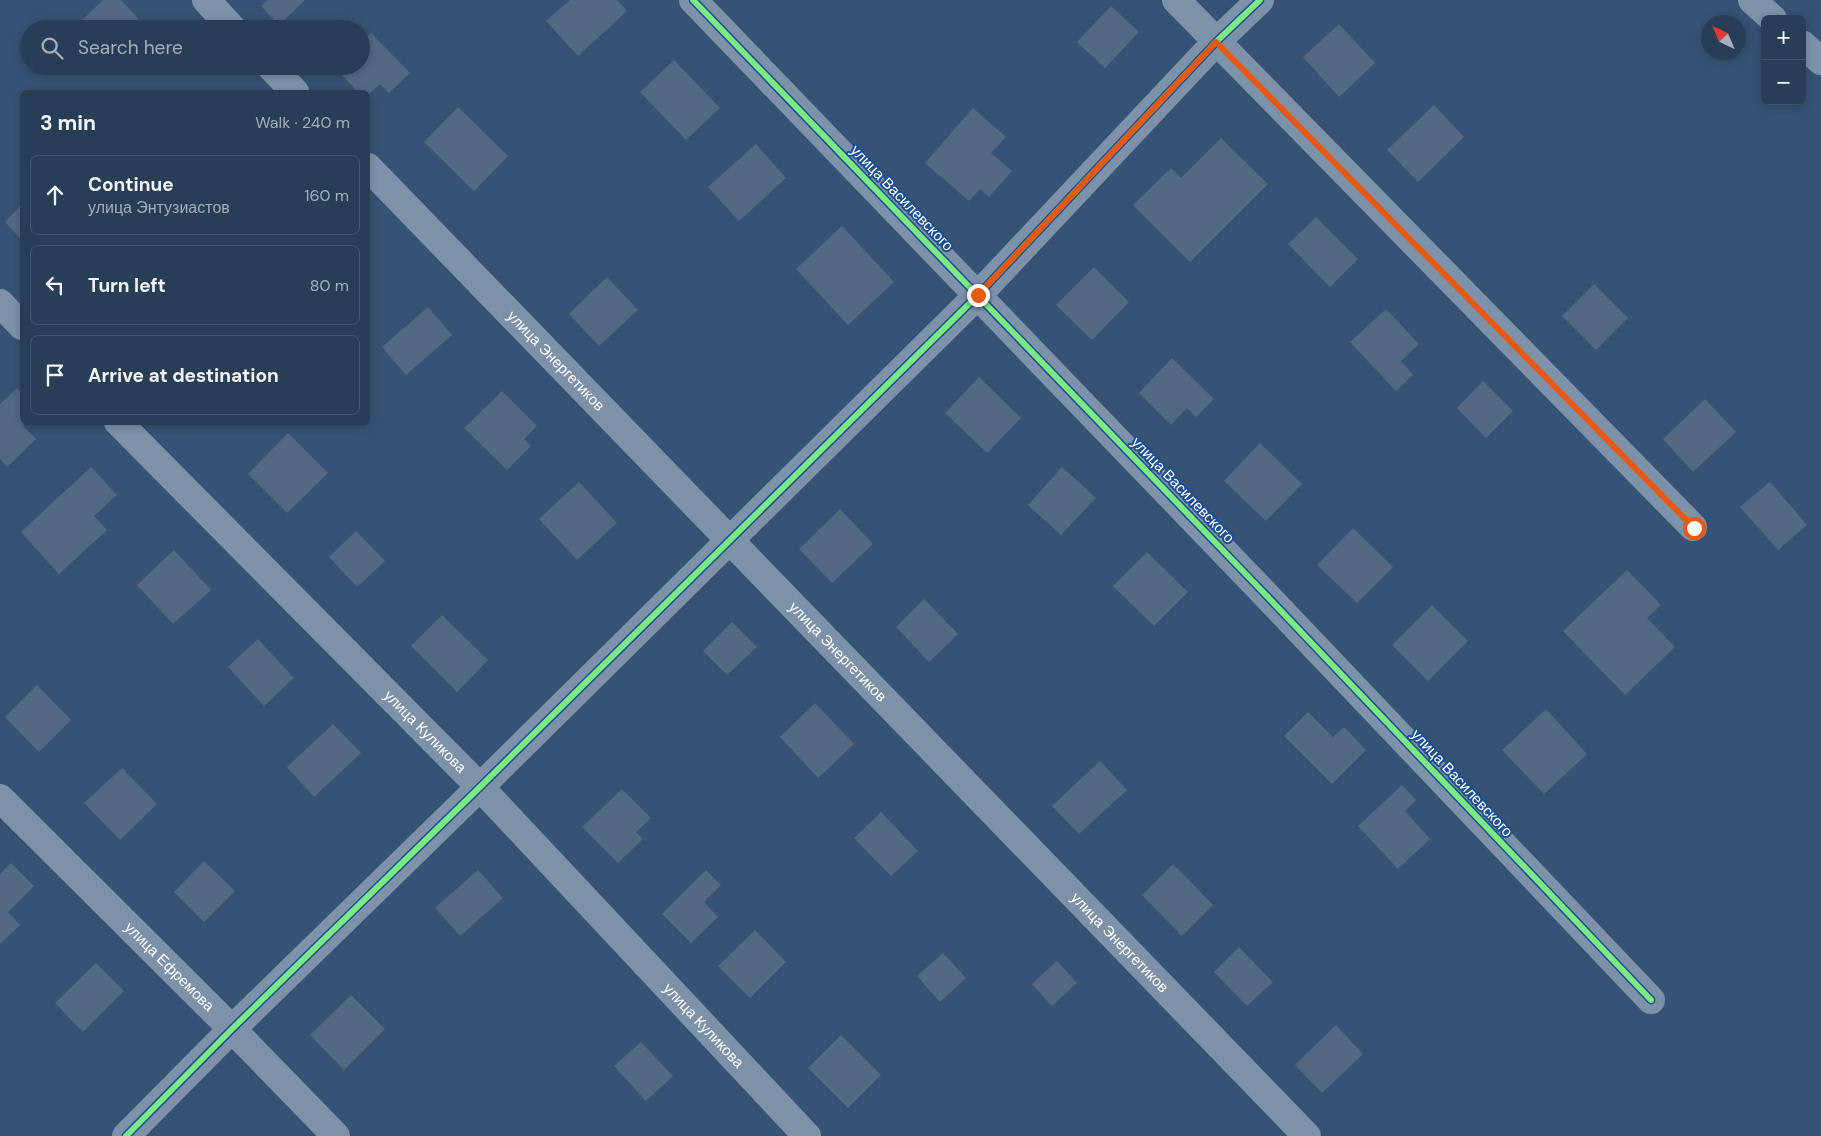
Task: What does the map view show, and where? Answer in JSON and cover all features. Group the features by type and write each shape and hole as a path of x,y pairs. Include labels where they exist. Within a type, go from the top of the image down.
{"street":[{"path":"206,0 225,20"},
{"name":"улица Василевского","path":"693,0 1393,727 1651,1000"},
{"path":"1176,0 1694,528"},
{"path":"126,1136 232,1029 978,295 1216,42 1260,0"},
{"path":"1752,0 1769,15"},
{"path":"1806,48 1821,61"},
{"path":"279,75 293,90"},
{"name":"улица Энергетиков","path":"370,169 1307,1136"},
{"path":"0,303 20,324"},
{"name":"улица Куликова","path":"121,425 480,787 807,1136"},
{"name":"улица Ефремова","path":"0,798 232,1029 336,1136"}],"building":[{"path":"103,0 121,0 140,20 82,20"},
{"path":"268,0 305,0 284,20 274,20 261,6"},
{"path":"570,0 617,0 627,11 578,56 546,21"},
{"path":"1111,6 1139,32 1105,68 1077,42"},
{"path":"1339,24 1375,63 1339,97 1303,57"},
{"path":"370,34 410,73 389,93 380,84 370,93 370,90 356,90 342,75 370,75"},
{"path":"674,60 720,108 686,140 640,92"},
{"path":"1434,105 1464,137 1418,182 1387,150"},
{"path":"458,107 508,156 474,191 424,142"},
{"path":"973,108 1006,137 991,153 1012,171 989,197 980,189 969,201 925,163"},
{"path":"1221,138 1268,184 1190,262 1133,205 1171,168 1181,178"},
{"path":"756,144 786,178 739,221 708,187"},
{"path":"20,206 20,238 5,222"},
{"path":"1316,217 1358,259 1330,287 1288,244"},
{"path":"842,226 894,282 848,325 796,269"},
{"path":"1094,267 1129,302 1092,340 1056,305"},
{"path":"607,277 638,310 599,346 569,314"},
{"path":"1594,284 1628,318 1596,350 1562,316"},
{"path":"428,307 452,335 406,375 382,347"},
{"path":"1386,309 1419,344 1401,361 1413,375 1396,391 1350,342"},
{"path":"1172,358 1214,399 1196,417 1187,408 1171,425 1139,393"},
{"path":"979,377 1021,418 987,453 945,413"},
{"path":"1483,381 1513,411 1486,438 1457,408"},
{"path":"17,388 20,392 20,425 24,425 36,439 7,467 0,459 0,404"},
{"path":"502,391 537,426 524,439 531,446 507,470 464,428"},
{"path":"1705,399 1736,432 1693,472 1663,439"},
{"path":"288,433 328,473 287,513 248,474"},
{"path":"1260,443 1302,484 1266,521 1224,481"},
{"path":"91,467 117,495 94,516 107,530 59,574 21,532"},
{"path":"1062,467 1096,498 1061,535 1028,505"},
{"path":"579,482 617,523 577,560 539,519"},
{"path":"1770,482 1807,525 1778,550 1740,507"},
{"path":"840,509 873,544 832,583 799,549"},
{"path":"1353,528 1393,567 1357,603 1317,565"},
{"path":"356,531 385,561 357,587 329,557"},
{"path":"174,550 211,590 173,624 137,585"},
{"path":"1147,552 1188,592 1154,626 1113,586"},
{"path":"1627,570 1661,605 1647,618 1675,647 1625,695 1563,631"},
{"path":"924,599 958,634 929,662 896,627"},
{"path":"1432,605 1468,641 1428,681 1392,645"},
{"path":"442,615 488,660 457,692 411,646"},
{"path":"732,622 757,647 727,675 703,651"},
{"path":"258,639 294,678 264,706 228,667"},
{"path":"37,685 71,720 39,752 5,717"},
{"path":"815,703 854,744 818,778 780,737"},
{"path":"1546,709 1587,754 1544,794 1502,750"},
{"path":"1308,712 1333,737 1344,727 1366,750 1332,784 1284,736"},
{"path":"333,724 361,753 314,797 287,767"},
{"path":"1100,761 1127,790 1079,834 1052,806"},
{"path":"122,768 157,804 120,840 84,803"},
{"path":"1402,785 1416,800 1405,811 1430,839 1398,869 1358,826"},
{"path":"622,789 651,818 636,832 643,839 618,863 582,827"},
{"path":"881,812 918,851 891,876 854,838"},
{"path":"204,861 235,891 204,922 174,892"},
{"path":"11,863 34,886 8,912 20,925 0,944 0,874"},
{"path":"1173,864 1213,905 1182,936 1142,895"},
{"path":"478,870 503,898 460,936 435,908"},
{"path":"706,870 721,885 704,902 718,917 691,943 662,914"},
{"path":"755,930 786,962 750,998 718,966"},
{"path":"1239,947 1273,982 1247,1006 1214,972"},
{"path":"943,953 966,978 940,1002 917,976"},
{"path":"1057,961 1077,983 1052,1006 1032,984"},
{"path":"96,963 124,991 83,1032 55,1003"},
{"path":"351,995 385,1029 344,1070 310,1035"},
{"path":"1336,1025 1363,1054 1322,1093 1295,1065"},
{"path":"841,1035 881,1075 848,1108 808,1068"},
{"path":"641,1042 673,1076 646,1101 614,1066"}],"cycle path":[{"path":"693,0 1264,593 1651,1000"},
{"path":"126,1136 232,1029 978,295 1216,42 1260,0"}],"route":[{"path":"978,295 1216,42 1694,528"}]}
